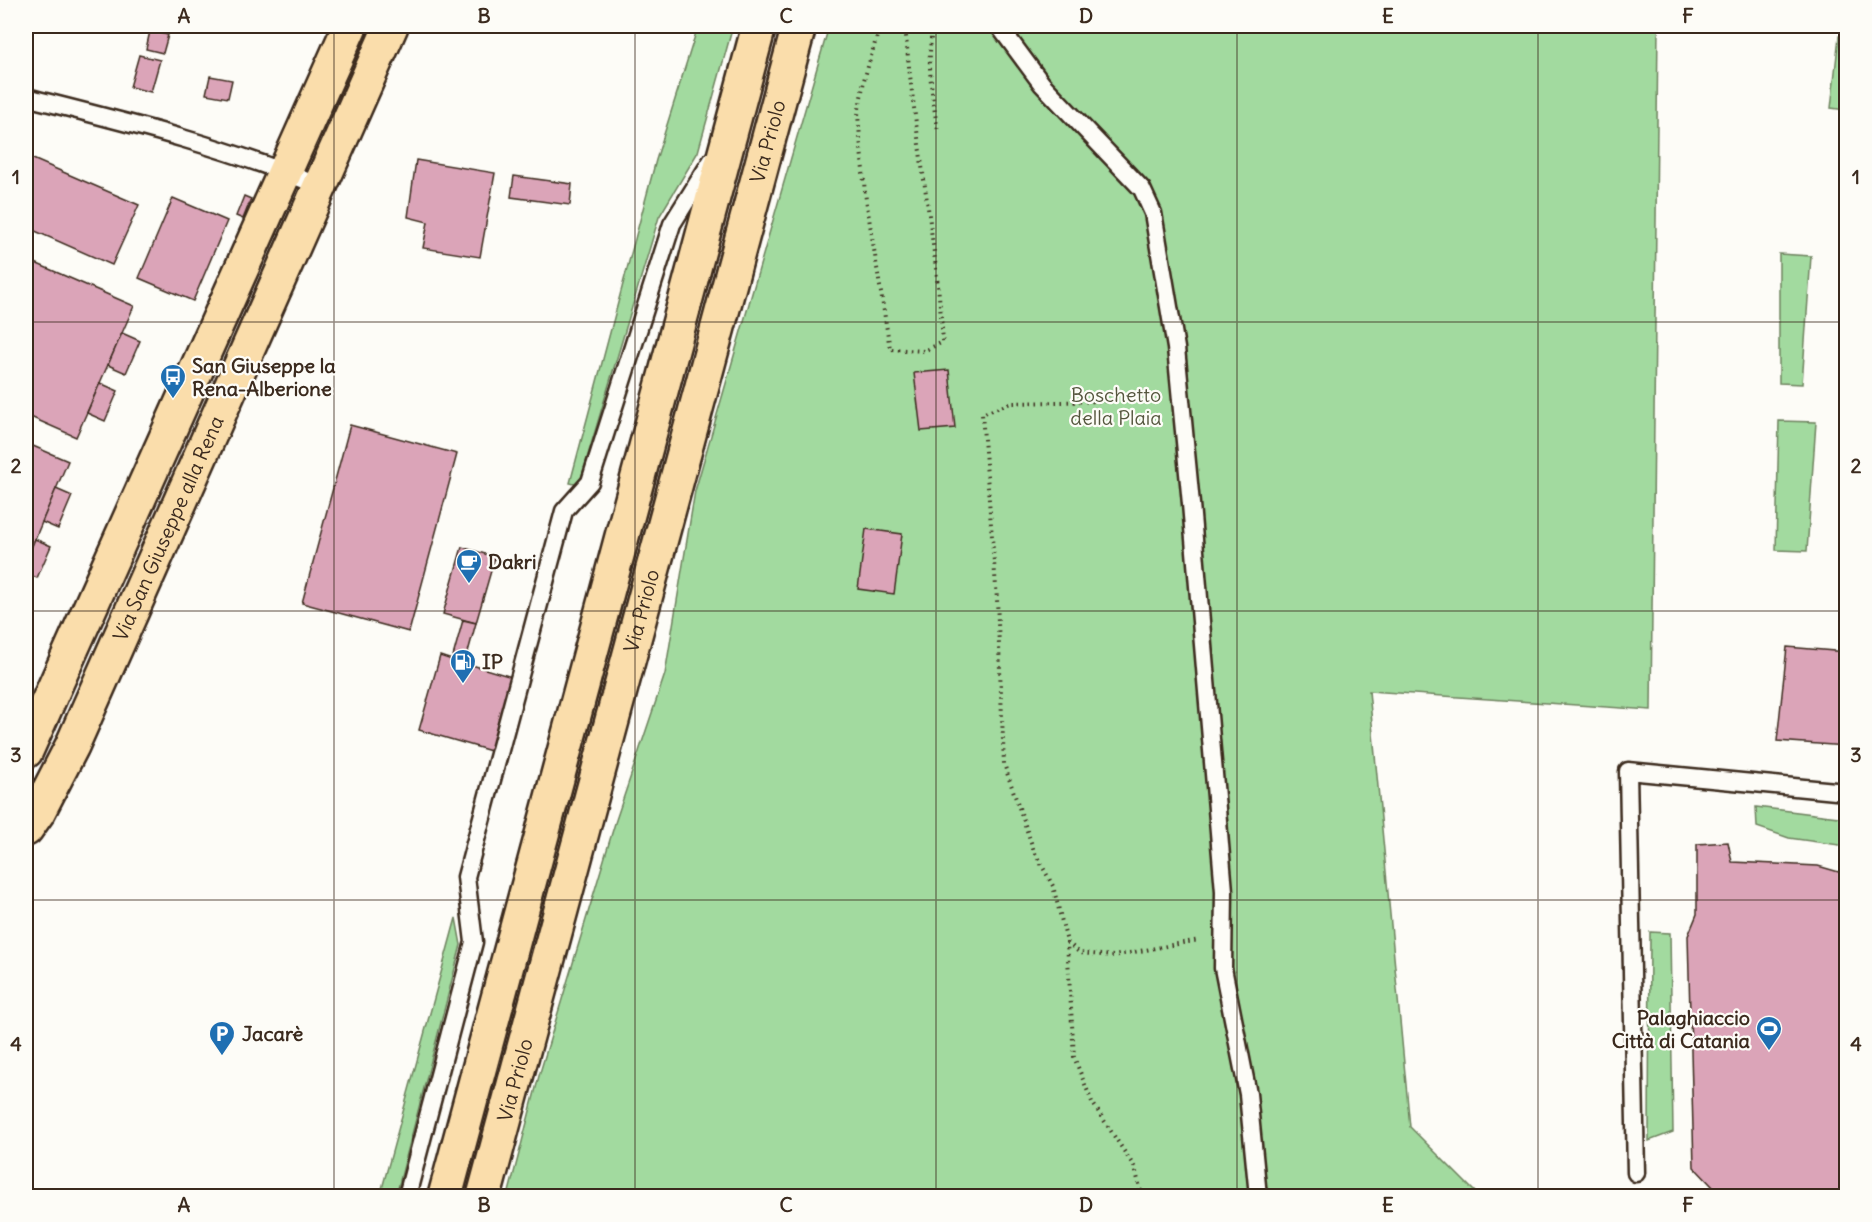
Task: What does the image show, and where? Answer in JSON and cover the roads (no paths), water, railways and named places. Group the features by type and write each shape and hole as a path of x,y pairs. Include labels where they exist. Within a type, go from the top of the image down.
{"main road":[{"name":"Via San Giuseppe alla Rena","path":"26,751 350,26"},
{"name":"Via San Giuseppe alla Rena","path":"26,829 38,812 72,746 391,26"},
{"name":"Via Priolo","path":"445,1197 759,26"},
{"name":"Via Priolo","path":"484,1197 799,26"}],"lane":[{"path":"999,26 1042,84 1142,189 1154,213 1176,348 1181,399 1224,891 1223,968 1248,1094 1258,1197"},
{"path":"26,97 183,138 285,172 319,186"},
{"path":"407,1197 474,942 466,877 564,510 590,482 672,224 732,129"},
{"path":"1636,1173 1628,771 1846,792"}],"place":[{"name":"San Giuseppe la Rena-Alberione","path":"173,400"},
{"name":"Dakri","path":"469,585"},
{"name":"IP","path":"463,685"},
{"name":"Palaghiaccio Città di Catania","path":"1769,1052"},
{"name":"Jacarè","path":"222,1057"}],"park label":[{"name":"Boschetto della Plaia","path":"1116,406"}]}
